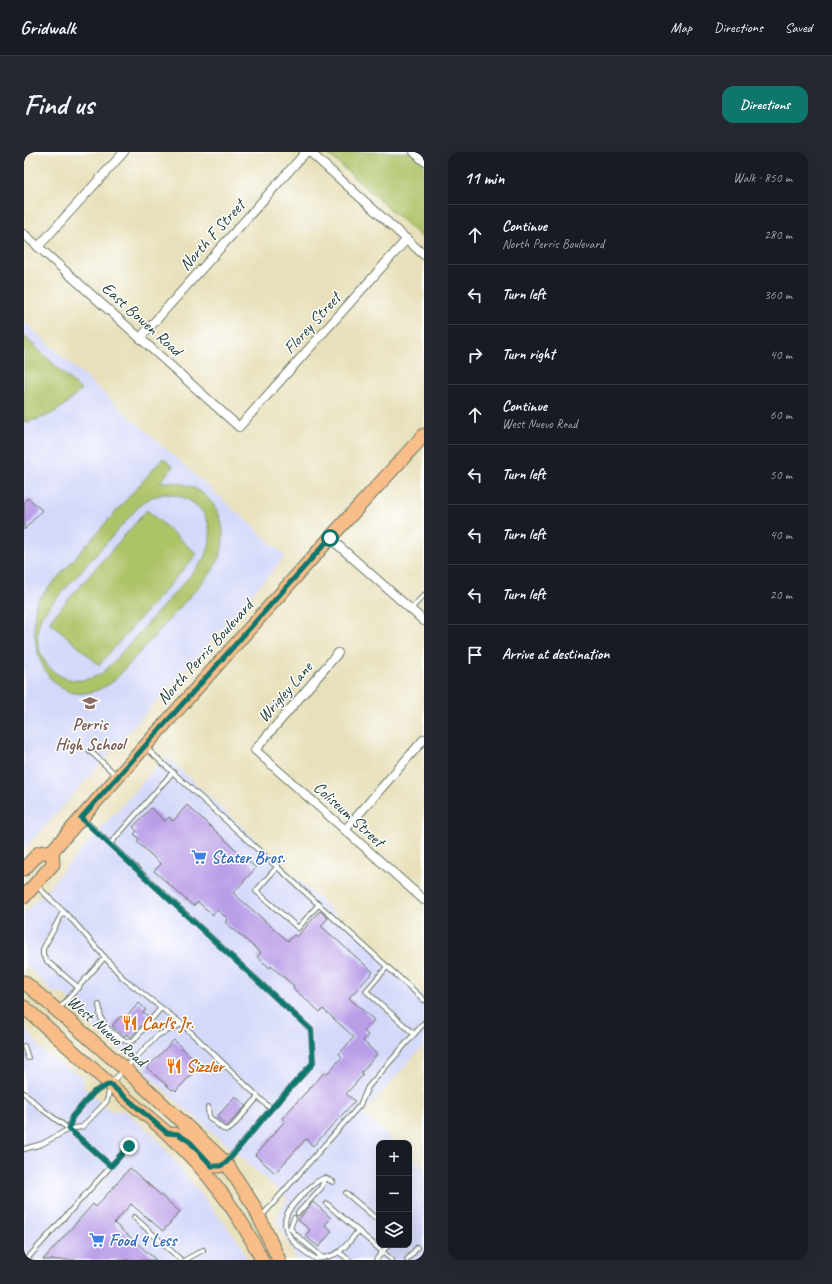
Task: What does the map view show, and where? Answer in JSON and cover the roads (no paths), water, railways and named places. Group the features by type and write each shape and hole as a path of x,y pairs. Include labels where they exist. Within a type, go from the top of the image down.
{"main road":[{"name":"North Perris Boulevard","path":"52,851 330,538 424,435"},
{"path":"24,869 39,853 52,851 53,864 24,897"},
{"name":"West Nuevo Road","path":"24,982 124,1069 226,1163 254,1206 279,1260"},
{"path":"24,1007 167,1133 192,1158 221,1192 246,1230 262,1260"},
{"path":"167,1133 178,1134 190,1142 212,1166 220,1166 226,1163"}],"street":[{"path":"38,247 124,152"},
{"name":"North F Street","path":"140,338 306,152"},
{"path":"310,152 424,254"},
{"path":"414,152 424,161"},
{"name":"East Bowen Road","path":"24,234 239,427"},
{"name":"Florey Street","path":"239,427 407,239"},
{"path":"330,538 424,621"},
{"name":"Wrigley Lane","path":"255,750 338,653"},
{"path":"345,830 424,739"},
{"name":"Coliseum Street","path":"255,750 424,900"}],"lane":[{"path":"411,609 424,595"},
{"path":"145,746 424,1000"},
{"path":"90,751 118,777"},
{"path":"110,844 173,772"},
{"path":"81,818 311,1030 313,1063 271,1109 226,1163"},
{"path":"278,866 256,891 298,928 319,904"},
{"path":"35,885 63,912 123,978 182,1024 271,1109"},
{"path":"63,912 43,949 43,955 47,961 79,988"},
{"path":"57,1011 105,957"},
{"path":"387,967 366,992 414,1034"},
{"path":"99,1005 102,1020 106,1026 122,1040 128,1042 134,1040 161,1008"},
{"path":"260,1218 360,1105 368,1087 424,1022"},
{"path":"69,1129 72,1117 94,1092 110,1084 158,1035 182,1024"},
{"path":"24,1046 28,1058"},
{"path":"24,1149 42,1144 69,1129 82,1126 107,1101 110,1084"},
{"path":"24,1093 43,1110 69,1129 111,1166"},
{"path":"208,1107 209,1117 223,1129 228,1130 258,1097"},
{"path":"26,1260 129,1146"},
{"path":"333,1182 325,1178 318,1179 287,1213 285,1231 295,1244 316,1259 331,1257 340,1253 358,1231"},
{"path":"298,1213 321,1188 325,1178"},
{"path":"346,1193 376,1219"},
{"path":"328,1204 392,1260"},
{"path":"134,1217 181,1260"},
{"path":"294,1218 290,1228 324,1258"},
{"path":"376,1260 386,1248"},
{"path":"407,1260 417,1248"},
{"path":"185,1260 203,1250"},
{"path":"340,1253 349,1260"}],"place":[{"name":"Perris High School","path":"90,703"},
{"name":"Stater Bros.","path":"199,857"},
{"name":"Carl's Jr.","path":"130,1023"},
{"name":"Sizzler","path":"174,1066"},
{"name":"Food 4 Less","path":"97,1240"}]}
